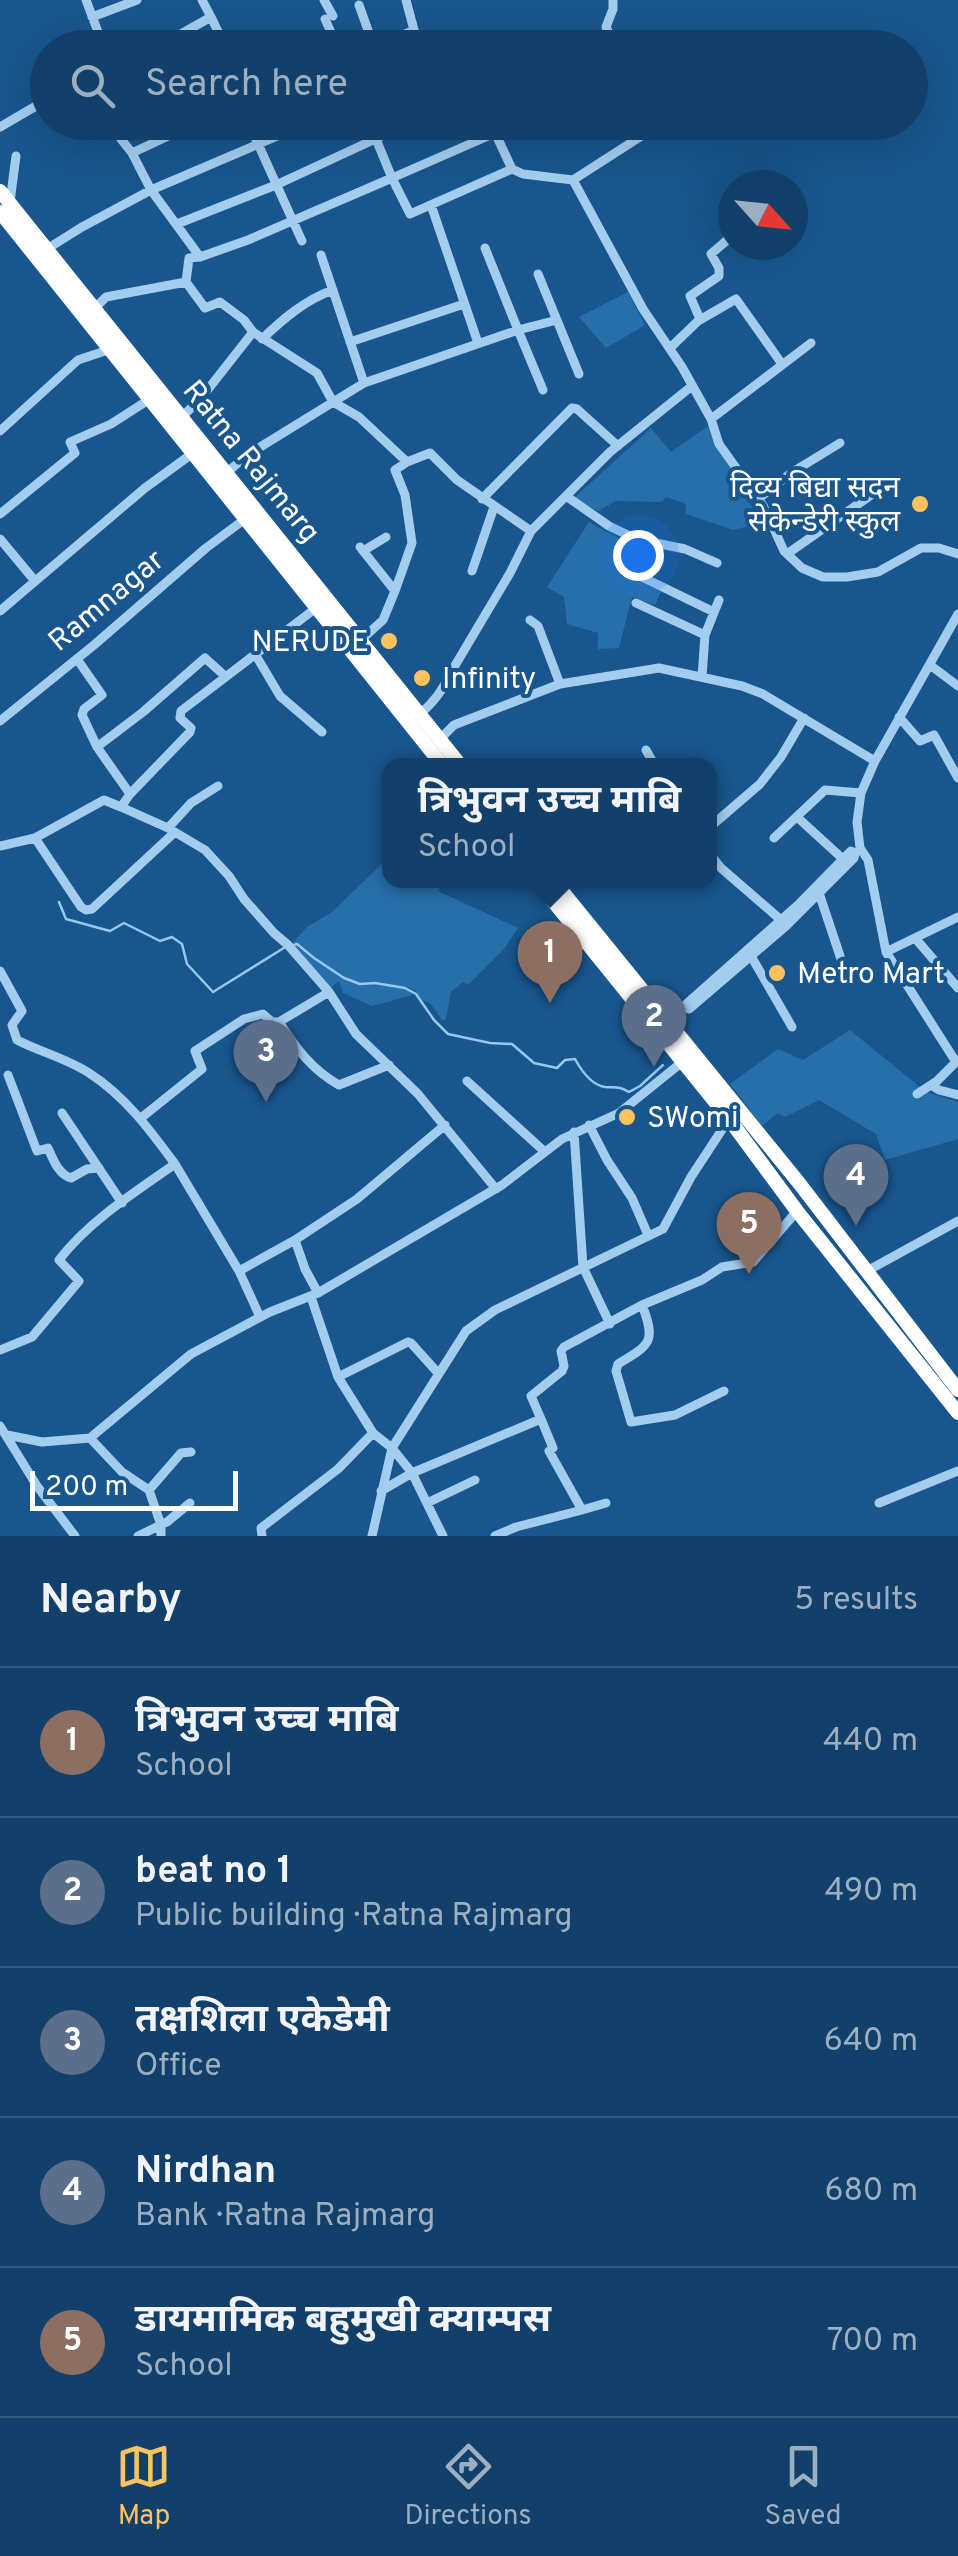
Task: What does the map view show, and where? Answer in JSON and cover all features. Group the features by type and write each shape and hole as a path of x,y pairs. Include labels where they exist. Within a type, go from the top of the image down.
{"highway":[{"name":"Ratna Rajmarg","path":"3,202 95,308 455,758"},
{"name":"Ratna Rajmarg","path":"3,202 150,399 437,758"},
{"path":"542,888 958,1412"},
{"path":"559,888 958,1390"}],"street":[{"path":"86,0 97,30"},
{"path":"92,18 138,0"},
{"path":"202,0 216,30"},
{"path":"324,0 333,30"},
{"path":"406,0 414,30"},
{"path":"607,30 613,0"},
{"path":"359,6 368,30"},
{"path":"188,30 210,18"},
{"path":"0,127 30,110"},
{"path":"123,140 152,190 200,257"},
{"path":"132,153 160,140"},
{"path":"256,140 302,242"},
{"path":"47,249 152,190 271,140"},
{"path":"177,224 276,185 370,140"},
{"path":"377,140 410,214 512,170 573,180 636,140"},
{"path":"407,462 359,417 333,402 316,373 262,340 220,302 206,308 186,282 189,258 292,222 469,140"},
{"path":"498,140 512,170"},
{"path":"3,202 16,156"},
{"path":"573,180 643,309 711,419 720,444 758,499 787,554 802,568 823,577 878,572 921,548 958,554"},
{"path":"432,205 478,343"},
{"path":"485,248 543,390"},
{"path":"700,320 690,296 719,276 711,254 718,248"},
{"path":"321,255 364,384"},
{"path":"538,274 579,374"},
{"path":"95,308 106,297 186,282"},
{"path":"262,340 313,297 332,290"},
{"path":"670,348 700,320 736,299 782,364"},
{"path":"350,342 464,304"},
{"path":"226,473 249,454 364,384 556,320"},
{"path":"180,418 202,397 253,332"},
{"path":"711,419 810,343"},
{"path":"0,431 78,360 111,348"},
{"path":"420,714 442,690 531,531 618,446 692,386"},
{"path":"0,514 75,453 70,442 111,424 150,399"},
{"path":"482,499 572,408 618,446"},
{"path":"758,499 840,442"},
{"path":"0,611 145,488 193,453"},
{"path":"361,640 382,620 412,542 404,495 395,470 407,462 430,453 457,480 531,531"},
{"path":"787,554 894,479"},
{"path":"566,496 608,526 636,539 686,548 717,563"},
{"path":"472,571 494,506"},
{"name":"Ramnagar","path":"0,721 245,519"},
{"path":"386,537 362,549 396,591"},
{"path":"0,539 35,582"},
{"path":"644,578 714,612"},
{"path":"702,678 706,636 719,600"},
{"path":"636,603 706,636"},
{"path":"122,807 190,732 191,728 180,718 181,711 316,608"},
{"path":"746,958 781,920 820,893 852,854 862,793 874,760 958,614"},
{"path":"530,620 538,626 560,684"},
{"path":"255,654 280,696 322,732"},
{"path":"97,748 205,658 225,676"},
{"path":"77,659 102,695 82,715 97,748 130,794"},
{"path":"930,665 958,686"},
{"path":"440,740 454,725 560,684 659,668 764,694 874,760"},
{"path":"717,821 760,784 804,718"},
{"path":"899,718 920,741 934,736 958,778"},
{"path":"646,750 650,758"},
{"path":"35,838 80,907 86,910 172,830 191,802 218,786"},
{"path":"774,838 825,790 862,793"},
{"path":"0,846 35,838 104,800 172,830 205,850 244,899 330,992 356,1034 444,1125 496,1188"},
{"path":"797,816 852,854 868,860 886,952 957,1061 917,1094"},
{"path":"668,1023 803,906 852,854"},
{"path":"717,863 781,920"},
{"path":"820,893 848,980"},
{"path":"886,952 958,917"},
{"path":"916,938 958,988"},
{"path":"746,958 792,1028"},
{"path":"0,970 22,1011 12,1025 17,1040 90,1073 141,1118 175,1164 238,1271 260,1317"},
{"path":"141,1118 202,1069 194,1051 244,1019 263,1014 272,1022 279,1022 330,992"},
{"path":"279,1022 300,1054 338,1085 389,1065"},
{"path":"8,1435 42,1442 90,1438 191,1354 260,1317 315,1295 496,1188 574,1132 618,1113 682,1063"},
{"path":"8,1075 38,1151 48,1148 56,1165 71,1178 99,1168"},
{"path":"467,1081 545,1152"},
{"path":"931,1085 958,1095"},
{"path":"62,1113 122,1203"},
{"path":"372,1536 392,1448 466,1332 495,1310 663,1229 729,1120"},
{"path":"238,1271 296,1240 357,1199 444,1125"},
{"path":"589,1125 632,1198 648,1235"},
{"path":"574,1132 583,1267 610,1324"},
{"path":"0,1350 32,1336 79,1281 59,1260 71,1244 175,1164"},
{"path":"582,1510 550,1451 552,1443 531,1396 562,1370 561,1351 642,1305 702,1280 722,1266 753,1262 798,1211"},
{"path":"867,1271 958,1221"},
{"path":"296,1240 338,1376 373,1433 392,1448 412,1473 444,1536"},
{"path":"642,1305 650,1338 646,1347 618,1364 616,1372 631,1422 675,1415 724,1391"},
{"path":"338,1376 408,1342 438,1373"},
{"path":"381,1491 412,1473 541,1418"},
{"path":"0,1426 37,1486 76,1536"},
{"path":"262,1536 262,1528 338,1469 373,1433"},
{"path":"90,1438 122,1472 149,1490 161,1530"},
{"path":"149,1490 181,1453 191,1452"},
{"path":"879,1503 958,1470"},
{"path":"427,1503 475,1480"},
{"path":"495,1536 606,1502"},
{"path":"138,1536 161,1530 190,1503"}],"shaded area":[{"path":"628,292 645,325 606,348 579,317"},
{"path":"708,426 761,523 733,530 686,514 686,504 666,497 662,502 616,501 598,511 574,498 651,428 671,452"},
{"path":"589,522 627,543 618,566 661,592 655,605 632,597 619,648 598,649 598,633 567,624 564,597 547,587"},
{"path":"382,864 382,888 440,888 438,891 518,928 504,949 468,985 463,982 451,992 446,1019 442,1020 431,1004 405,986 413,995 372,1006 343,993 339,981 330,989 290,946 307,927 332,912"},
{"path":"850,1030 926,1092 958,1102 958,1139 885,1160 876,1134 819,1100 785,1117 778,1113 762,1126 730,1084 778,1049 803,1060"}],"waterway":[{"path":"59,902 66,919 110,931 124,923 160,941 172,937 182,944 187,964 213,992 287,946"},
{"path":"294,945 344,978 360,984 405,988 416,994 448,1034 512,1044 534,1063 557,1068 565,1060 575,1059 600,1086 629,1092 663,1065"}],"place":[{"name":"दिव्य बिद्या सदन सेकेन्डेरी स्कुल","path":"920,504"},
{"name":"NERUDE","path":"389,641"},
{"name":"Infinity","path":"422,678"},
{"name":"Metro Mart","path":"777,973"},
{"name":"त्रिभुवन उच्च माबि","path":"550,1003"},
{"name":"beat no 1","path":"654,1067"},
{"name":"तक्षशिला एकेडेमी","path":"266,1102"},
{"name":"SWomi","path":"627,1117"},
{"name":"Nirdhan","path":"856,1226"},
{"name":"डायमामिक बहुमुखी क्याम्पस","path":"749,1274"}]}
